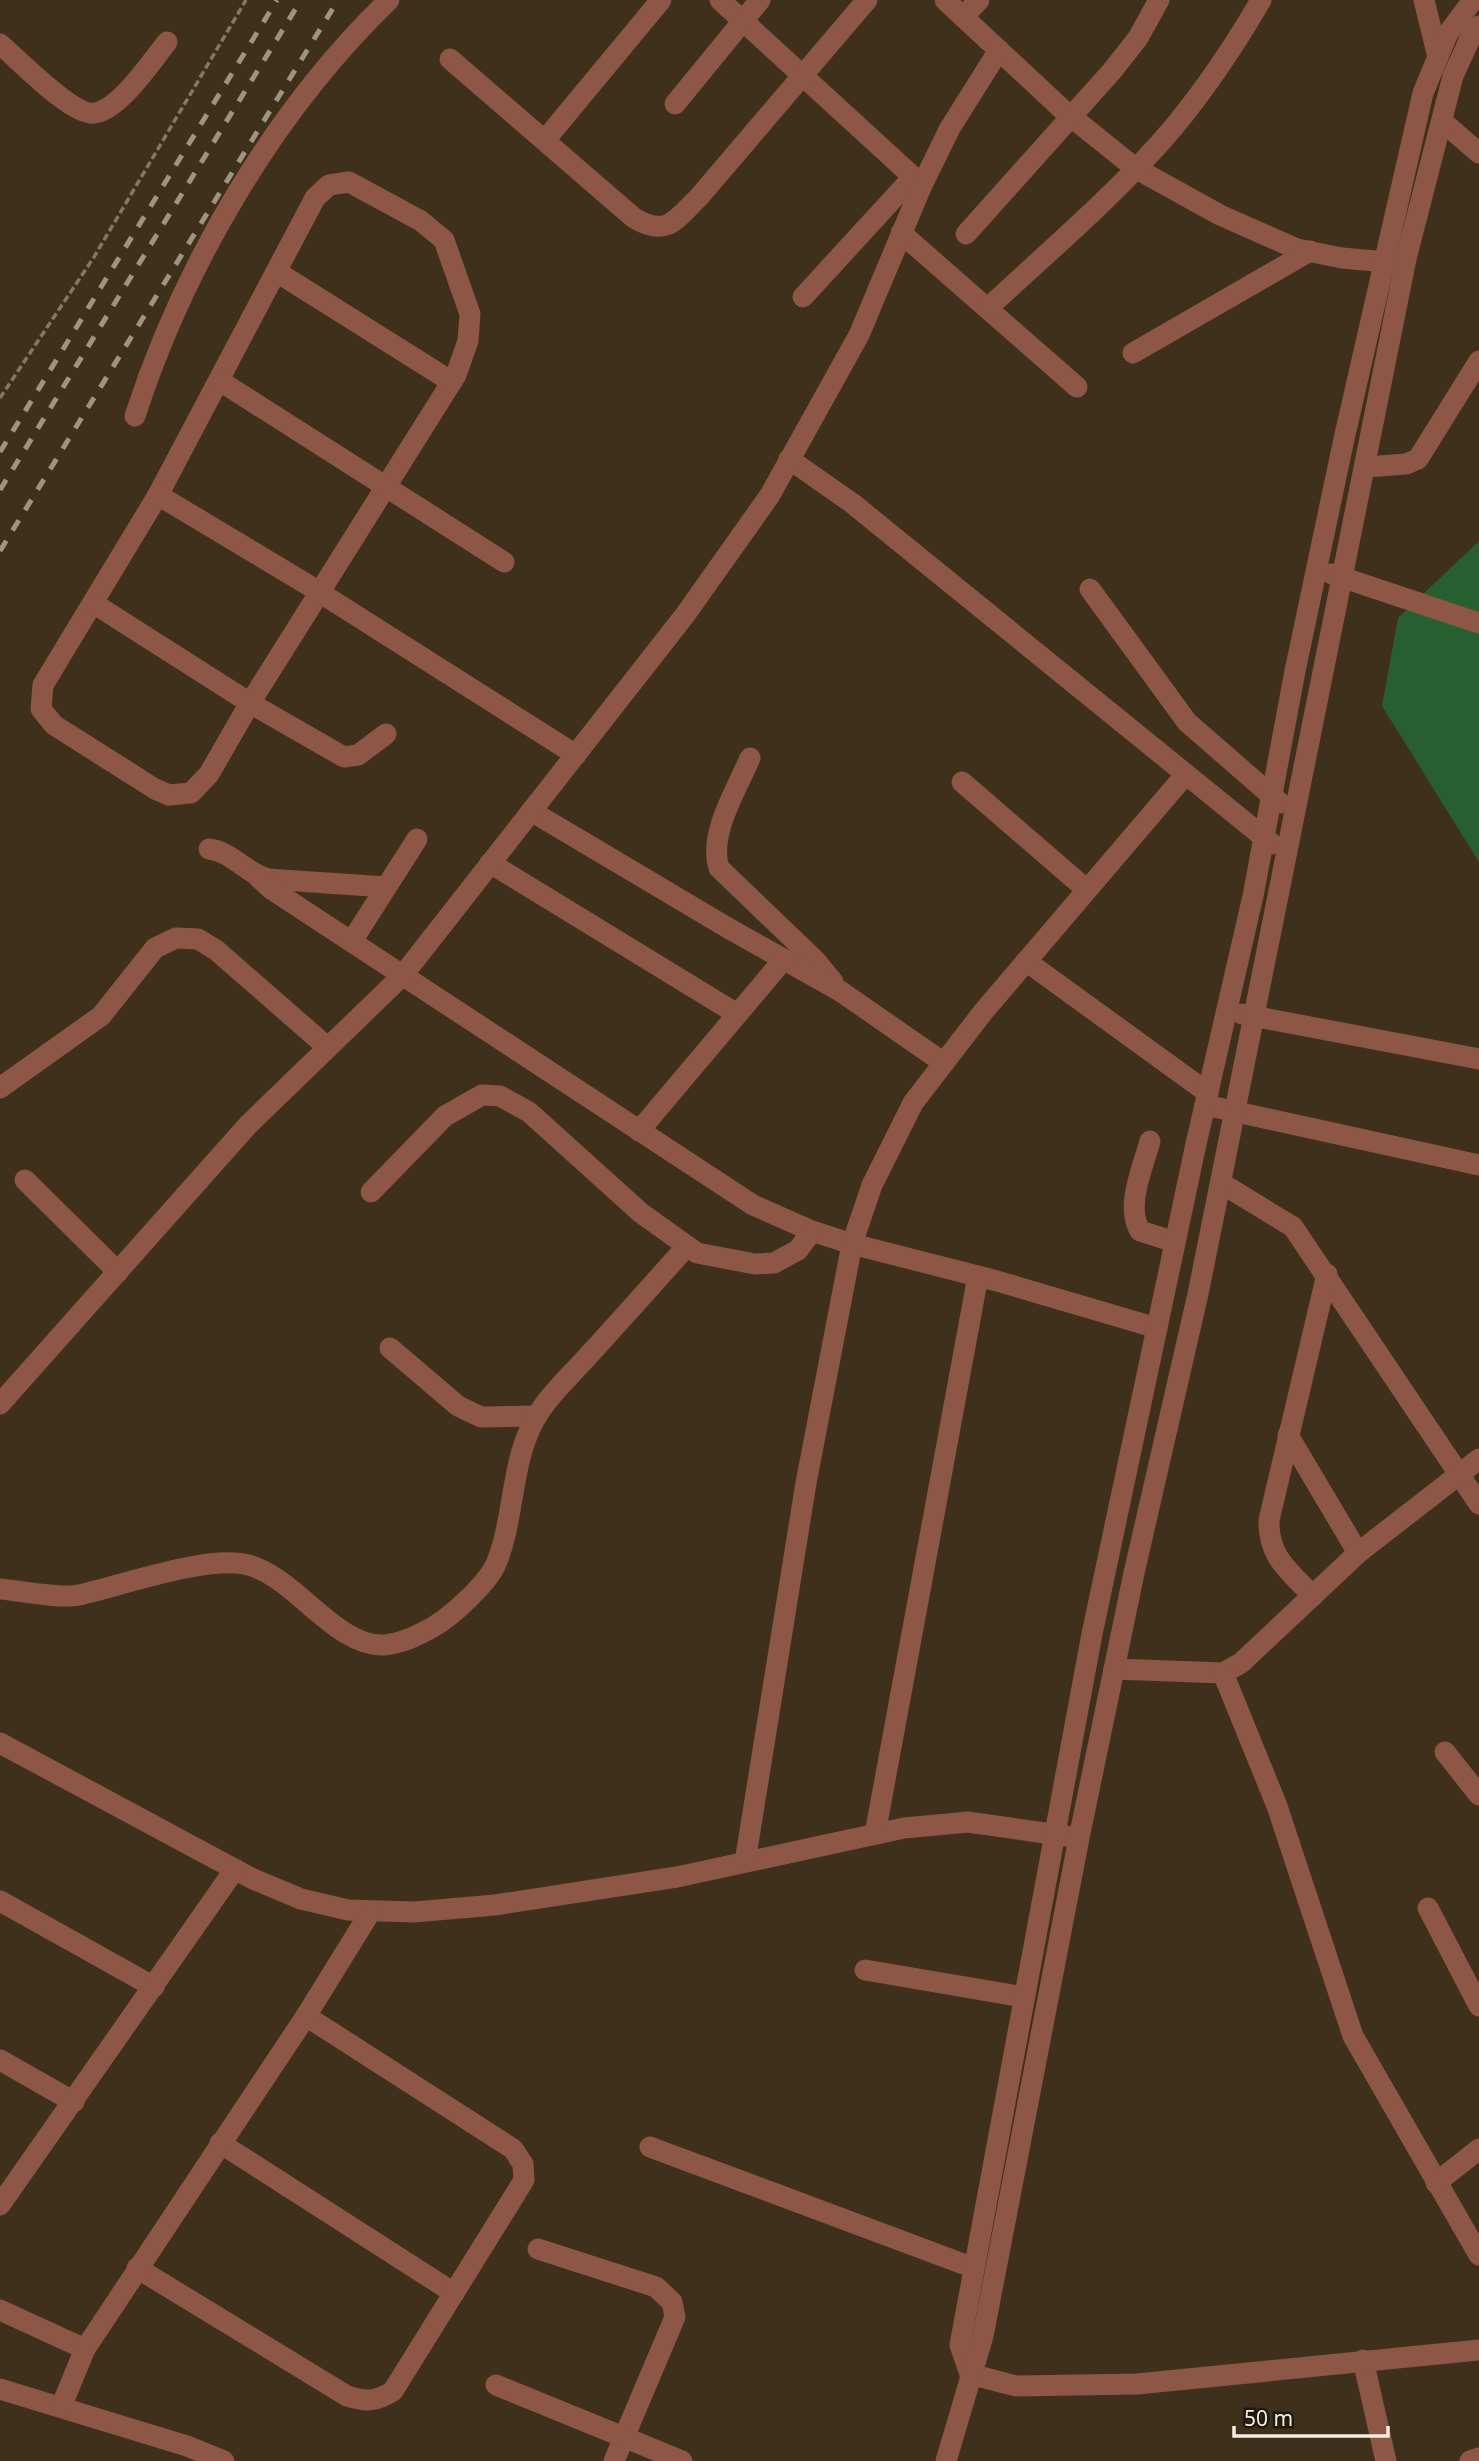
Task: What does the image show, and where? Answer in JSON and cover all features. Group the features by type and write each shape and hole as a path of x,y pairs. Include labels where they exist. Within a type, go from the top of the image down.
{"street":[{"path":"135,416 153,361 175,313 234,200 278,128 325,68 389,0"},
{"path":"545,140 661,0"},
{"path":"720,0 917,181"},
{"path":"675,104 760,0"},
{"path":"450,59 634,218 648,226 662,228 671,224 699,197 867,0"},
{"path":"945,0 1072,116 1135,168 1220,215 1297,249 1406,264"},
{"path":"963,17 979,0"},
{"path":"966,234 1138,38 1159,0"},
{"path":"988,308 1135,168 1172,129 1212,78 1261,0"},
{"path":"1424,0 1438,57"},
{"path":"970,2374 960,2345 1092,1634 1264,838 1316,571 1383,262 1423,93 1447,35 1473,0"},
{"path":"946,2461 983,2336 1079,1838 1236,1112 1406,264 1453,76 1473,32 1479,26"},
{"path":"0,44 76,110 93,114 111,106 167,42"},
{"path":"803,297 917,181 999,50"},
{"path":"1443,122 1479,153"},
{"path":"0,1404 248,1125 326,1046 403,975 714,575 769,495 859,335 901,233 917,181"},
{"path":"349,182 421,221 444,240 470,314 468,341 452,382 250,703 209,774 191,793 183,796 155,789 54,725 41,709 43,685 158,495 277,272 315,198 329,185 349,182"},
{"path":"901,233 1077,387"},
{"path":"1133,353 1310,251"},
{"path":"277,272 452,382"},
{"path":"1366,467 1406,464 1418,458 1479,360"},
{"path":"220,381 504,562"},
{"path":"789,458 852,503 1288,856"},
{"path":"158,495 576,755"},
{"path":"1316,571 1344,576 1479,623"},
{"path":"1090,589 1187,722 1271,797 1296,814"},
{"path":"93,603 250,703 344,757 358,755 386,734"},
{"path":"750,758 718,838 715,855 719,868 815,960 840,991"},
{"path":"746,1862 806,1483 852,1244 872,1185 913,1103 1026,961 1186,774"},
{"path":"962,782 1087,890"},
{"path":"531,811 840,991 944,1063"},
{"path":"352,941 417,839"},
{"path":"209,849 220,850 258,877 271,890 727,1190 813,1231 852,1244 978,1276 1157,1328"},
{"path":"490,863 737,1014"},
{"path":"258,877 386,887"},
{"path":"0,1088 100,1016 155,948 176,938 198,939 216,950 326,1046"},
{"path":"639,1131 784,959"},
{"path":"1026,961 1206,1099 1236,1112 1479,1165"},
{"path":"1226,1012 1479,1059"},
{"path":"371,1192 445,1116 482,1095 500,1097 528,1112 641,1213 698,1253 755,1264 774,1263 798,1250 813,1231"},
{"path":"1150,1141 1134,1203 1133,1220 1140,1231 1175,1242"},
{"path":"25,1180 118,1272"},
{"path":"1221,1183 1293,1227 1479,1504"},
{"path":"0,1589 26,1590 58,1597 224,1563 245,1564 268,1573 344,1630 364,1641 383,1645 410,1640 448,1619 496,1565 522,1442 537,1416 687,1246"},
{"path":"1314,1595 1277,1557 1268,1541 1269,1520 1327,1274"},
{"path":"875,1834 978,1276"},
{"path":"390,1348 458,1406 481,1417 537,1416"},
{"path":"1288,1435 1358,1553"},
{"path":"1114,1670 1223,1673 1253,1653 1358,1553 1479,1459"},
{"path":"1223,1673 1277,1806 1353,2036 1479,2255"},
{"path":"0,1743 235,1869 301,1899 348,1910 414,1912 495,1905 677,1877 875,1834 968,1822 1079,1838"},
{"path":"1445,1752 1479,1795"},
{"path":"0,2205 235,1869"},
{"path":"0,1901 154,1987"},
{"path":"1428,1908 1479,2006"},
{"path":"61,2407 85,2349 306,2017 371,1911"},
{"path":"865,1970 1024,1997"},
{"path":"137,2268 347,2396 363,2401 380,2400 393,2391 524,2180 523,2164 513,2150 306,2017"},
{"path":"0,2060 74,2102"},
{"path":"1010,2071 1034,2074"},
{"path":"220,2143 454,2293"},
{"path":"650,2147 974,2268"},
{"path":"1436,2183 1479,2149"},
{"path":"538,2249 656,2287 672,2302 675,2317 614,2461"},
{"path":"0,2310 85,2349"},
{"path":"970,2374 1016,2386 1137,2384 1479,2350"},
{"path":"1363,2360 1385,2461"},
{"path":"496,2385 682,2461"},
{"path":"0,2389 224,2461"},
{"path":"1470,2461 1479,2458"}],"path":[{"path":"0,398 94,257 246,0"}],"green space":[{"path":"1479,541 1479,862 1382,706 1398,618"}],"railway":[{"path":"0,452 277,0"},
{"path":"0,490 301,0"},
{"path":"0,551 338,0"}]}
